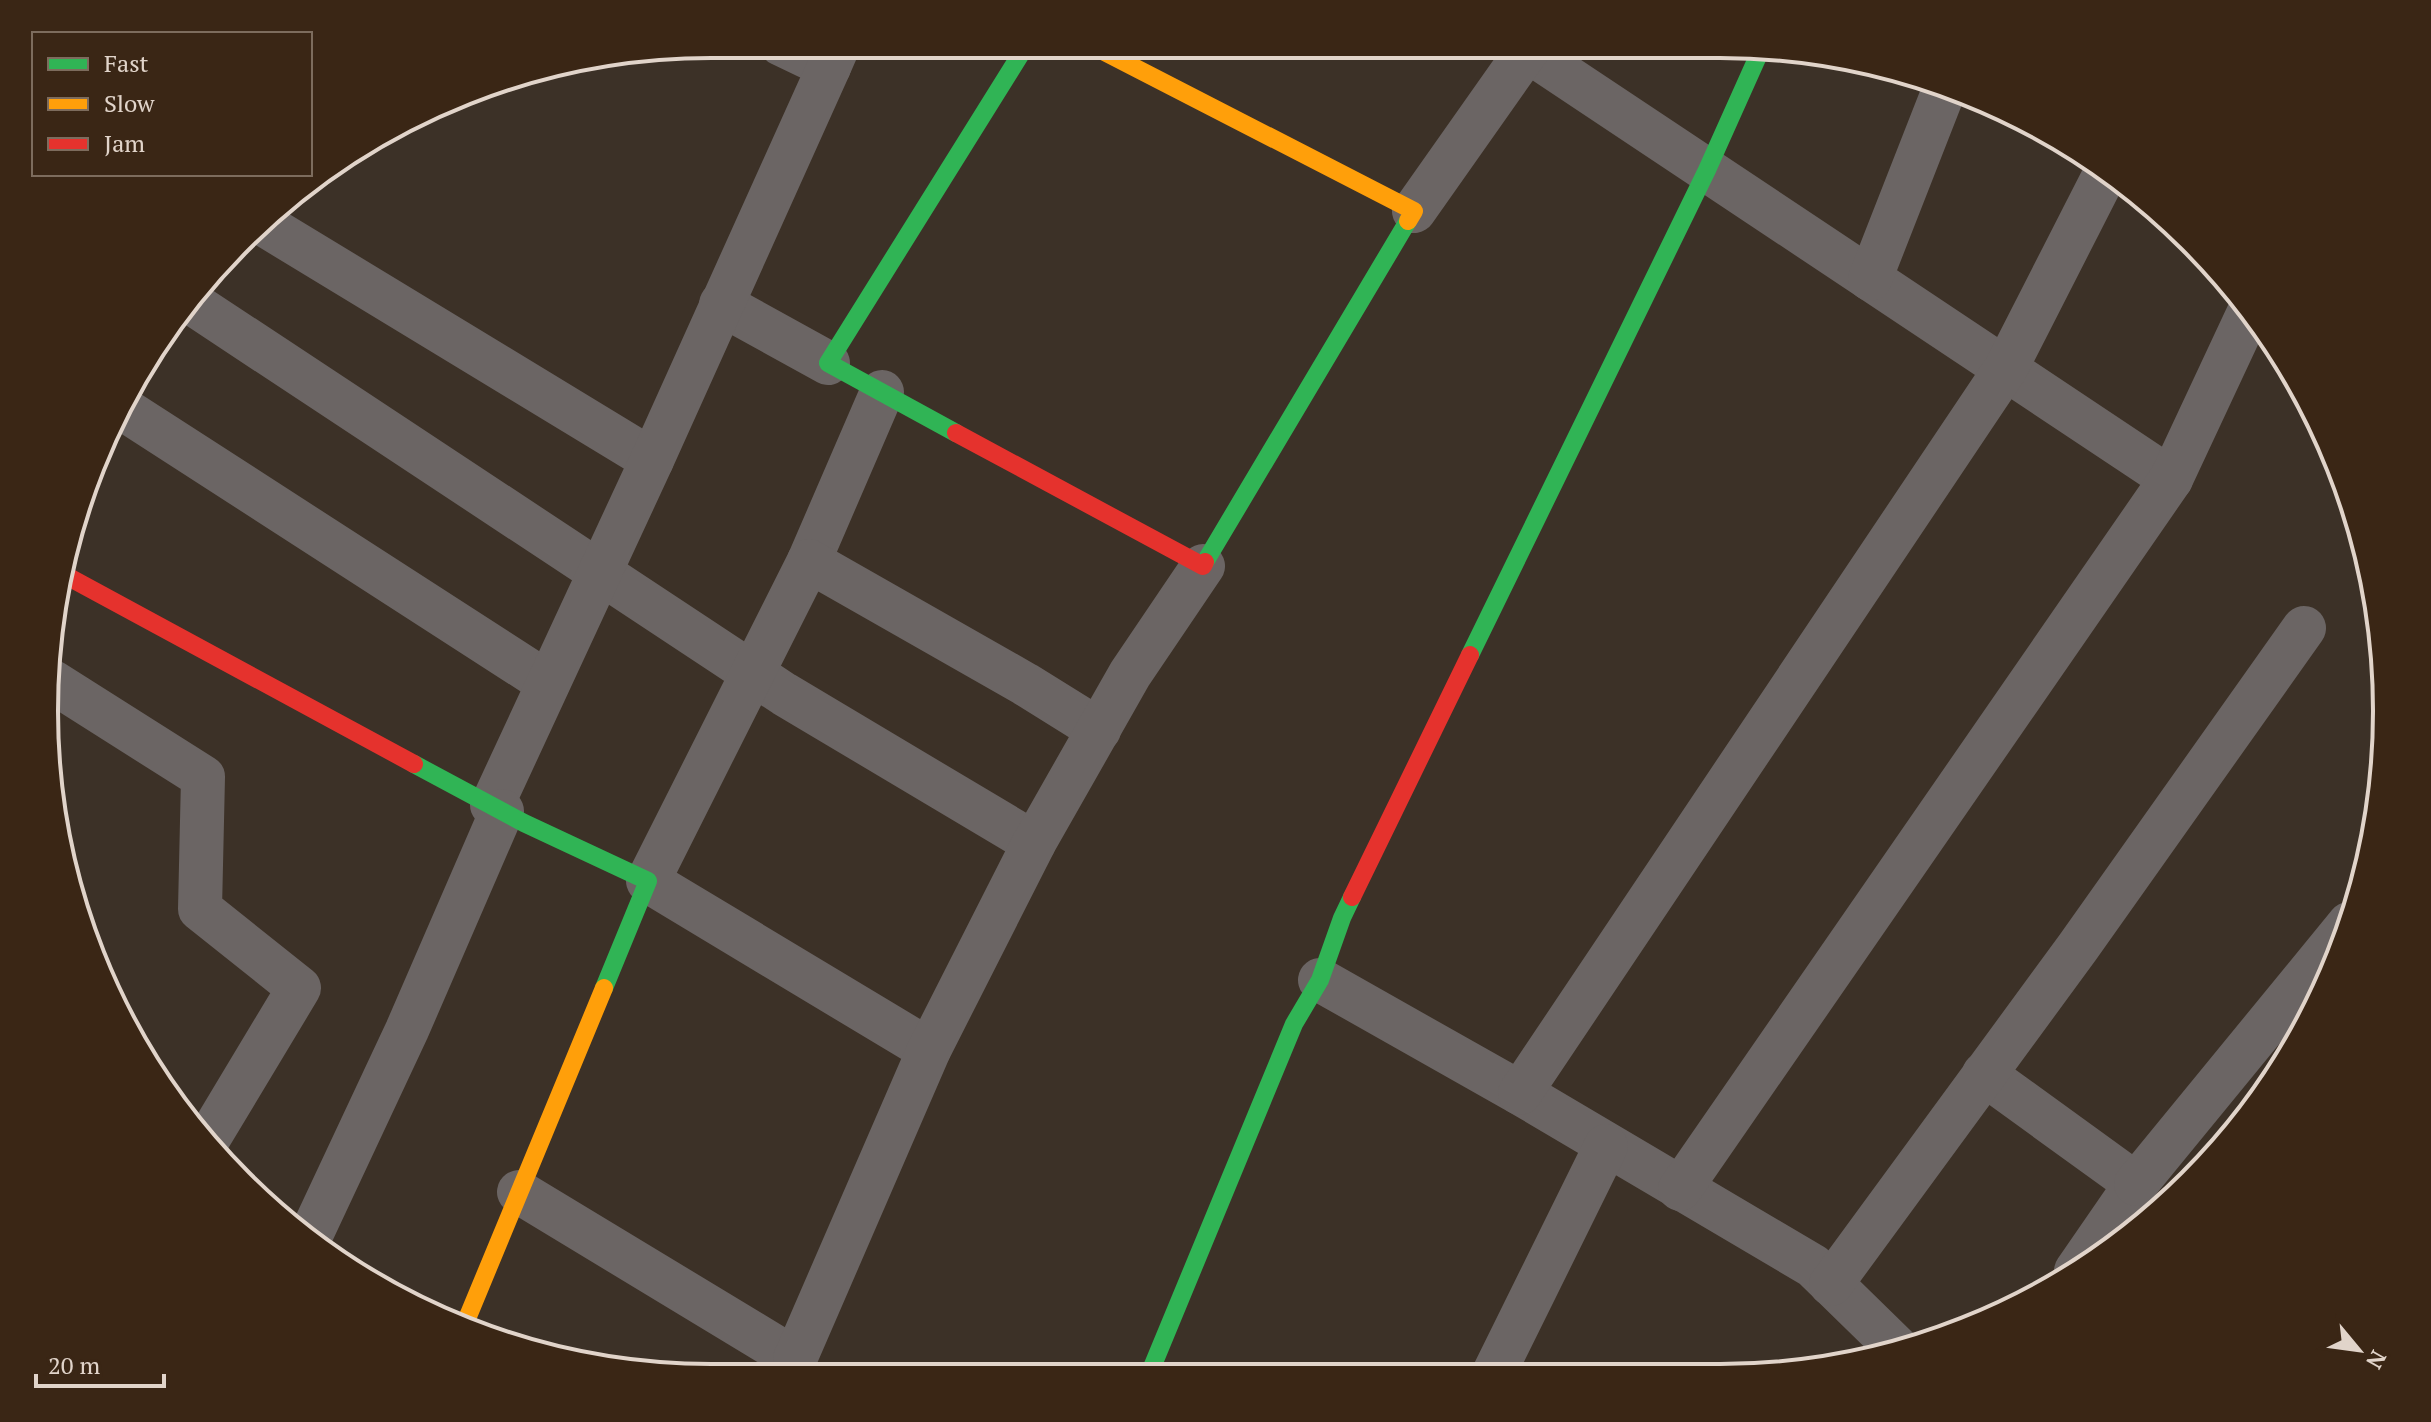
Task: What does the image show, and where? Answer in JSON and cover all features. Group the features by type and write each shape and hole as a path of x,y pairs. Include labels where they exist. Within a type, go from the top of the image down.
{"street":[{"path":"314,1229 407,1030 548,683 833,58"},
{"path":"828,363 1018,58"},
{"path":"1116,58 1414,211"},
{"path":"793,1364 929,1050 1034,843 1130,674 1203,566 1414,211 1522,58"},
{"path":"1546,58 1707,170 2171,479"},
{"path":"1153,1364 1294,1024 1320,980 1342,918 1707,170 1757,59"},
{"path":"1870,279 1941,97"},
{"path":"1520,1093 2006,368 2101,181"},
{"path":"271,229 652,460"},
{"path":"721,304 1203,566"},
{"path":"198,307 784,694 1034,843"},
{"path":"1680,1189 2171,479 2244,322"},
{"path":"468,1317 648,881 809,561 882,392"},
{"path":"130,413 548,683"},
{"path":"809,561 1025,684 1099,730"},
{"path":"72,579 497,808 648,881 929,1050"},
{"path":"1831,1284 2304,628"},
{"path":"59,686 203,777 200,909 299,988 205,1123"},
{"path":"2092,1247 2136,1184 2327,951"},
{"path":"1320,980 1520,1093 1813,1266 1884,1343"},
{"path":"1984,1074 2136,1184"},
{"path":"1498,1364 1606,1146"},
{"path":"519,1192 785,1364"}],"traffic: fast":[{"path":"956,433 828,363 1018,58"},
{"path":"1470,655 1707,170 1757,59"},
{"path":"1205,562 1408,221"},
{"path":"414,764 524,823 648,881 604,988"},
{"path":"1153,1364 1294,1024 1320,980 1352,897"}],"traffic: slow":[{"path":"1116,58 1414,211 1408,221"},
{"path":"468,1317 604,988"}],"traffic: jam":[{"path":"956,433 1203,566 1205,562"},
{"path":"72,579 414,764"},
{"path":"1352,897 1470,655"}]}
